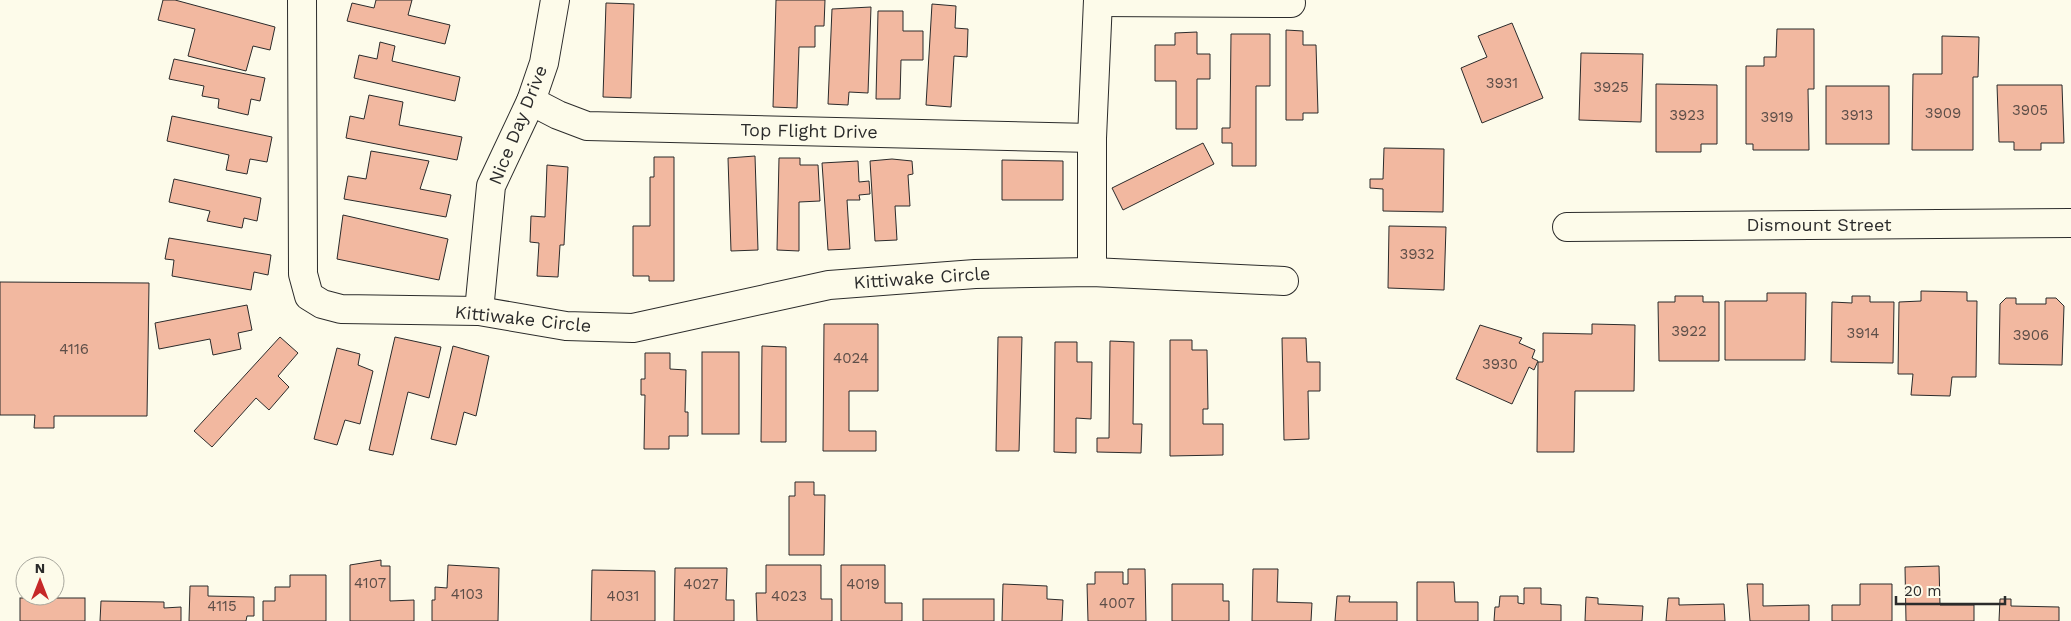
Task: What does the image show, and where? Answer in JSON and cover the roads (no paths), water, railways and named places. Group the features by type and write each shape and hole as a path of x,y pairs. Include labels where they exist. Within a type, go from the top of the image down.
{"street":[{"name":"Kittiwake Circle","path":"302,0 304,274 309,296 322,304 340,309 480,311 566,326 633,328 829,285 975,274 1092,272 1284,281"},
{"name":"Nice Day Drive","path":"480,311 491,186 531,101 544,63 555,0"},
{"path":"1092,272 1092,138 1098,1 1291,4"},
{"name":"Top Flight Drive","path":"531,101 558,115 587,126 1092,138"},
{"name":"Dismount Street","path":"1567,227 2071,223"}]}
